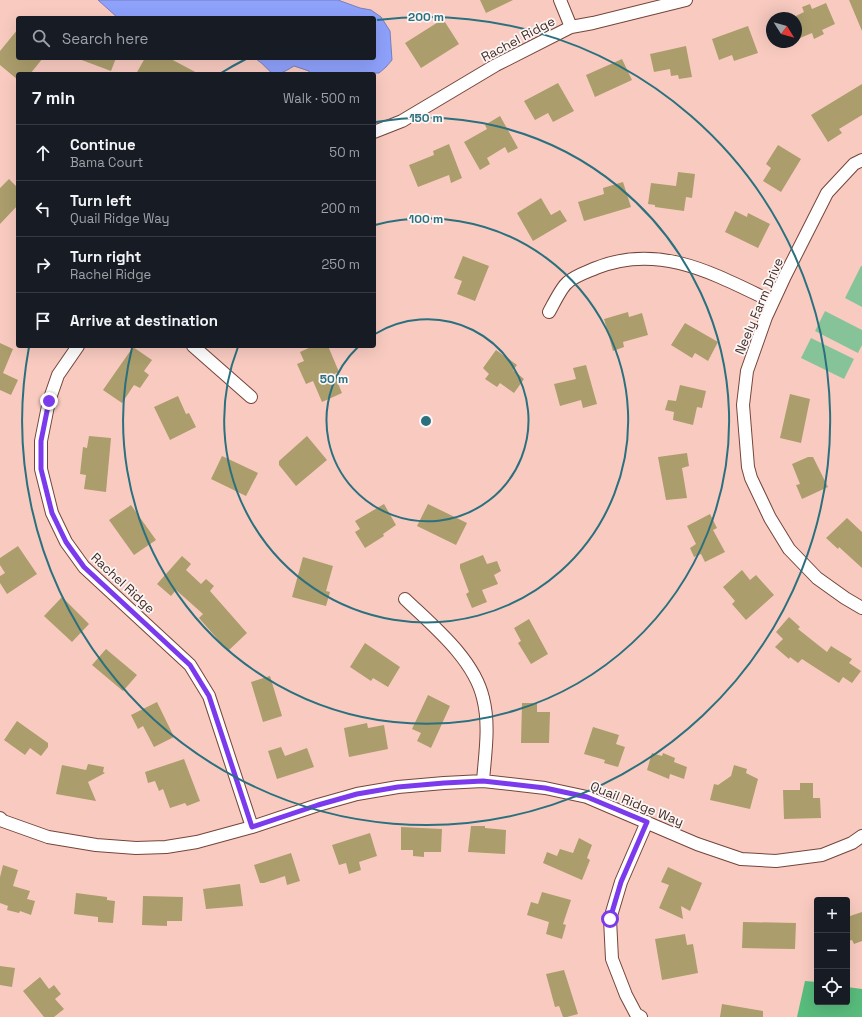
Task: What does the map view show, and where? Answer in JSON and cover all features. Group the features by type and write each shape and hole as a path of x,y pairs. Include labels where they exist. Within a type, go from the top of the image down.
{"street":[{"path":"560,0 571,27"},
{"name":"Rachel Ridge","path":"376,131 402,121 496,65 571,27 686,0"},
{"name":"Neely Farm Drive","path":"862,160 854,164 827,193 773,302 766,317 747,371 743,405 749,473 770,518 789,549 817,578 862,608"},
{"path":"549,312 566,284 586,272 606,264 636,258 682,263 722,278 773,302"},
{"name":"Rachel Ridge","path":"77,348 58,375 49,401 41,441 41,469 52,513 66,542 84,567 190,665 209,696 252,827"},
{"path":"196,348 251,397"},
{"path":"405,599 453,647 473,672 483,698 487,725 483,781"},
{"name":"Quail Ridge Way","path":"0,818 3,821 48,836 96,845 136,848 166,847 197,842 252,827 357,794 398,787 483,781 545,788 587,797 697,844 741,859 776,861 822,854 852,843 862,836"},
{"path":"641,1017 636,1014 626,995 612,959 610,919 621,882 647,822"}],"green space":[{"path":"862,266 862,307 845,298"},
{"path":"825,311 862,330 862,345 858,353 815,331"},
{"path":"811,338 854,359 844,379 801,358"},
{"path":"805,981 814,982 814,1005 850,1005 850,987 862,989 862,1017 797,1017"}],"water":[{"path":"98,0 338,0 360,8 371,10 381,17 390,31 392,60 379,73 376,73 309,72 294,66 282,72 271,72 257,60 376,60 376,16 116,16"}],"building":[{"path":"480,0 513,0 486,13"},
{"path":"849,0 862,0 862,31"},
{"path":"826,3 835,24 822,30 824,34 814,39 812,33 802,37 802,13 804,12 802,7 810,4 812,9"},
{"path":"443,19 459,44 421,68 405,43"},
{"path":"748,26 758,53 734,61 732,55 719,60 712,39"},
{"path":"16,31 16,60 41,60 32,72 16,72 16,78 0,65 0,51"},
{"path":"686,46 692,77 679,79 678,75 671,76 670,69 654,72 650,54"},
{"path":"622,59 632,80 595,97 586,75"},
{"path":"82,60 115,60 111,71"},
{"path":"144,60 173,60 195,72 137,72"},
{"path":"558,83 574,111 553,122 548,113 535,120 524,101"},
{"path":"862,84 862,115 839,129 842,133 828,142 811,115"},
{"path":"500,116 518,148 508,153 505,147 487,158 490,164 480,170 464,142 487,129 485,125"},
{"path":"449,144 462,178 451,183 449,175 418,187 409,165 434,155 433,151"},
{"path":"778,145 801,159 781,192 763,181 771,168 766,164"},
{"path":"678,172 695,174 692,198 686,197 684,211 655,207 655,205 648,204 651,183 676,186"},
{"path":"9,179 16,186 16,207 0,224 0,188"},
{"path":"623,182 631,207 584,221 578,202 604,194 603,188"},
{"path":"541,198 551,215 560,210 567,221 533,241 517,213"},
{"path":"735,211 747,217 748,213 770,224 758,248 725,232"},
{"path":"463,256 489,266 475,301 457,294 462,281 454,278"},
{"path":"628,312 629,317 642,313 648,335 623,342 624,347 613,351 604,319"},
{"path":"685,323 718,342 708,361 695,353 692,358 671,345"},
{"path":"0,343 13,349 3,373 18,380 11,395 0,390"},
{"path":"132,348 152,360 144,371 149,375 140,388 134,385 122,403 103,390"},
{"path":"309,348 329,348 339,372 334,374 342,393 322,402 313,381 306,384 297,364 304,361 300,352"},
{"path":"496,350 517,365 513,370 524,379 514,393 500,383 497,387 485,379 489,374 483,368"},
{"path":"586,365 597,404 583,408 581,400 560,406 554,384 576,379 573,368"},
{"path":"680,385 706,391 702,408 697,407 693,425 673,420 674,412 665,410 668,400 676,401"},
{"path":"790,394 810,399 801,443 780,438"},
{"path":"178,396 186,414 189,413 196,427 170,440 154,407"},
{"path":"89,436 111,438 106,492 84,489 86,475 80,474 83,447 87,448"},
{"path":"307,436 327,460 296,486 279,465 279,461"},
{"path":"687,453 689,466 682,468 687,498 666,500 658,457"},
{"path":"222,456 258,473 246,496 211,479"},
{"path":"808,457 813,457 828,487 802,499 796,485 800,484 792,464"},
{"path":"384,504 396,525 383,534 384,536 365,548 355,532 360,529 355,521"},
{"path":"428,504 467,523 456,545 417,526"},
{"path":"131,505 156,540 134,555 109,520"},
{"path":"710,514 717,528 713,530 725,552 705,562 701,554 694,557 690,548 696,544 687,526"},
{"path":"847,518 862,532 862,568 839,547 838,549 826,538"},
{"path":"18,546 37,574 7,594 0,583 0,576 5,573 0,565 0,558"},
{"path":"483,555 487,564 497,561 501,571 494,575 498,584 482,590 487,602 472,608 466,594 469,592 460,568 460,564"},
{"path":"182,556 191,564 186,570 201,584 206,579 214,586 210,591 247,633 228,651 199,618 203,614 176,590 171,596 157,584"},
{"path":"303,557 333,566 326,591 330,592 326,606 292,597"},
{"path":"742,570 750,580 756,575 774,595 746,620 732,604 735,601 723,587"},
{"path":"62,597 89,624 72,642 44,616"},
{"path":"789,617 800,627 798,629 827,652 831,646 852,659 849,663 861,671 852,683 843,677 839,683 802,659 798,663 790,657 789,659 775,647 783,639 776,632"},
{"path":"529,619 548,654 531,664 518,643 521,641 514,628"},
{"path":"365,643 400,667 388,687 373,678 371,681 350,667"},
{"path":"106,649 137,675 123,691 92,665"},
{"path":"270,676 282,716 263,722 251,682"},
{"path":"428,695 450,706 431,748 417,741 421,733 412,729"},
{"path":"157,702 174,737 154,747 143,726 138,729 131,715"},
{"path":"522,703 537,703 537,712 550,712 549,743 521,743"},
{"path":"17,721 48,743 48,747 41,756 30,748 25,755 4,740"},
{"path":"367,723 368,728 384,725 388,749 349,757 344,728"},
{"path":"593,727 619,735 616,744 625,747 618,767 604,763 605,760 584,754"},
{"path":"281,747 285,756 307,748 314,767 277,779 268,751"},
{"path":"652,753 662,756 663,753 675,758 674,762 687,767 684,779 670,774 669,779 647,770"},
{"path":"184,759 200,801 187,806 185,803 170,808 163,789 159,791 155,781 148,783 145,772"},
{"path":"88,764 104,767 103,772 105,773 88,782 96,801 56,794 62,765 86,770"},
{"path":"734,765 747,769 746,773 758,779 750,809 710,800 714,784 718,785 731,776"},
{"path":"800,783 813,783 813,798 820,798 821,818 784,819 783,790 800,790"},
{"path":"471,826 485,826 485,828 506,830 505,854 468,852"},
{"path":"401,827 442,829 441,852 424,852 424,857 413,856 413,850 401,850"},
{"path":"370,833 377,856 359,862 361,870 349,874 346,863 339,865 332,845"},
{"path":"579,838 592,845 587,858 590,860 582,880 543,863 547,852 557,856 560,849 573,853"},
{"path":"291,853 300,881 287,885 285,876 260,883 254,865"},
{"path":"3,865 18,870 13,886 30,891 27,899 35,901 31,915 20,911 19,913 7,910 8,906 0,903 0,877"},
{"path":"668,867 702,883 690,911 681,906 683,919 659,908 669,885 661,882"},
{"path":"240,884 243,906 206,909 203,889"},
{"path":"542,892 571,900 563,924 566,925 562,939 546,934 549,922 527,915 531,902 538,904"},
{"path":"76,893 107,897 107,900 115,901 113,923 98,922 98,917 74,914"},
{"path":"143,896 183,897 182,921 167,921 167,926 142,925"},
{"path":"862,912 862,941 854,944 852,940 850,940 850,916"},
{"path":"743,922 796,923 795,949 742,948"},
{"path":"685,934 687,945 693,944 698,973 662,980 655,939"},
{"path":"0,966 15,968 12,987 0,985"},
{"path":"564,970 578,1014 567,1017 563,1017 559,1006 555,1007 546,974"},
{"path":"40,977 49,989 54,985 61,994 55,999 64,1009 54,1017 44,1017 23,991"},
{"path":"722,1004 763,1011 763,1017 720,1017"}],"route":[{"path":"49,401 41,441 41,469 52,513 66,542 84,567 190,665 209,696 252,827 357,794 398,787 483,781 545,788 587,797 647,822 621,882 610,919"}]}
